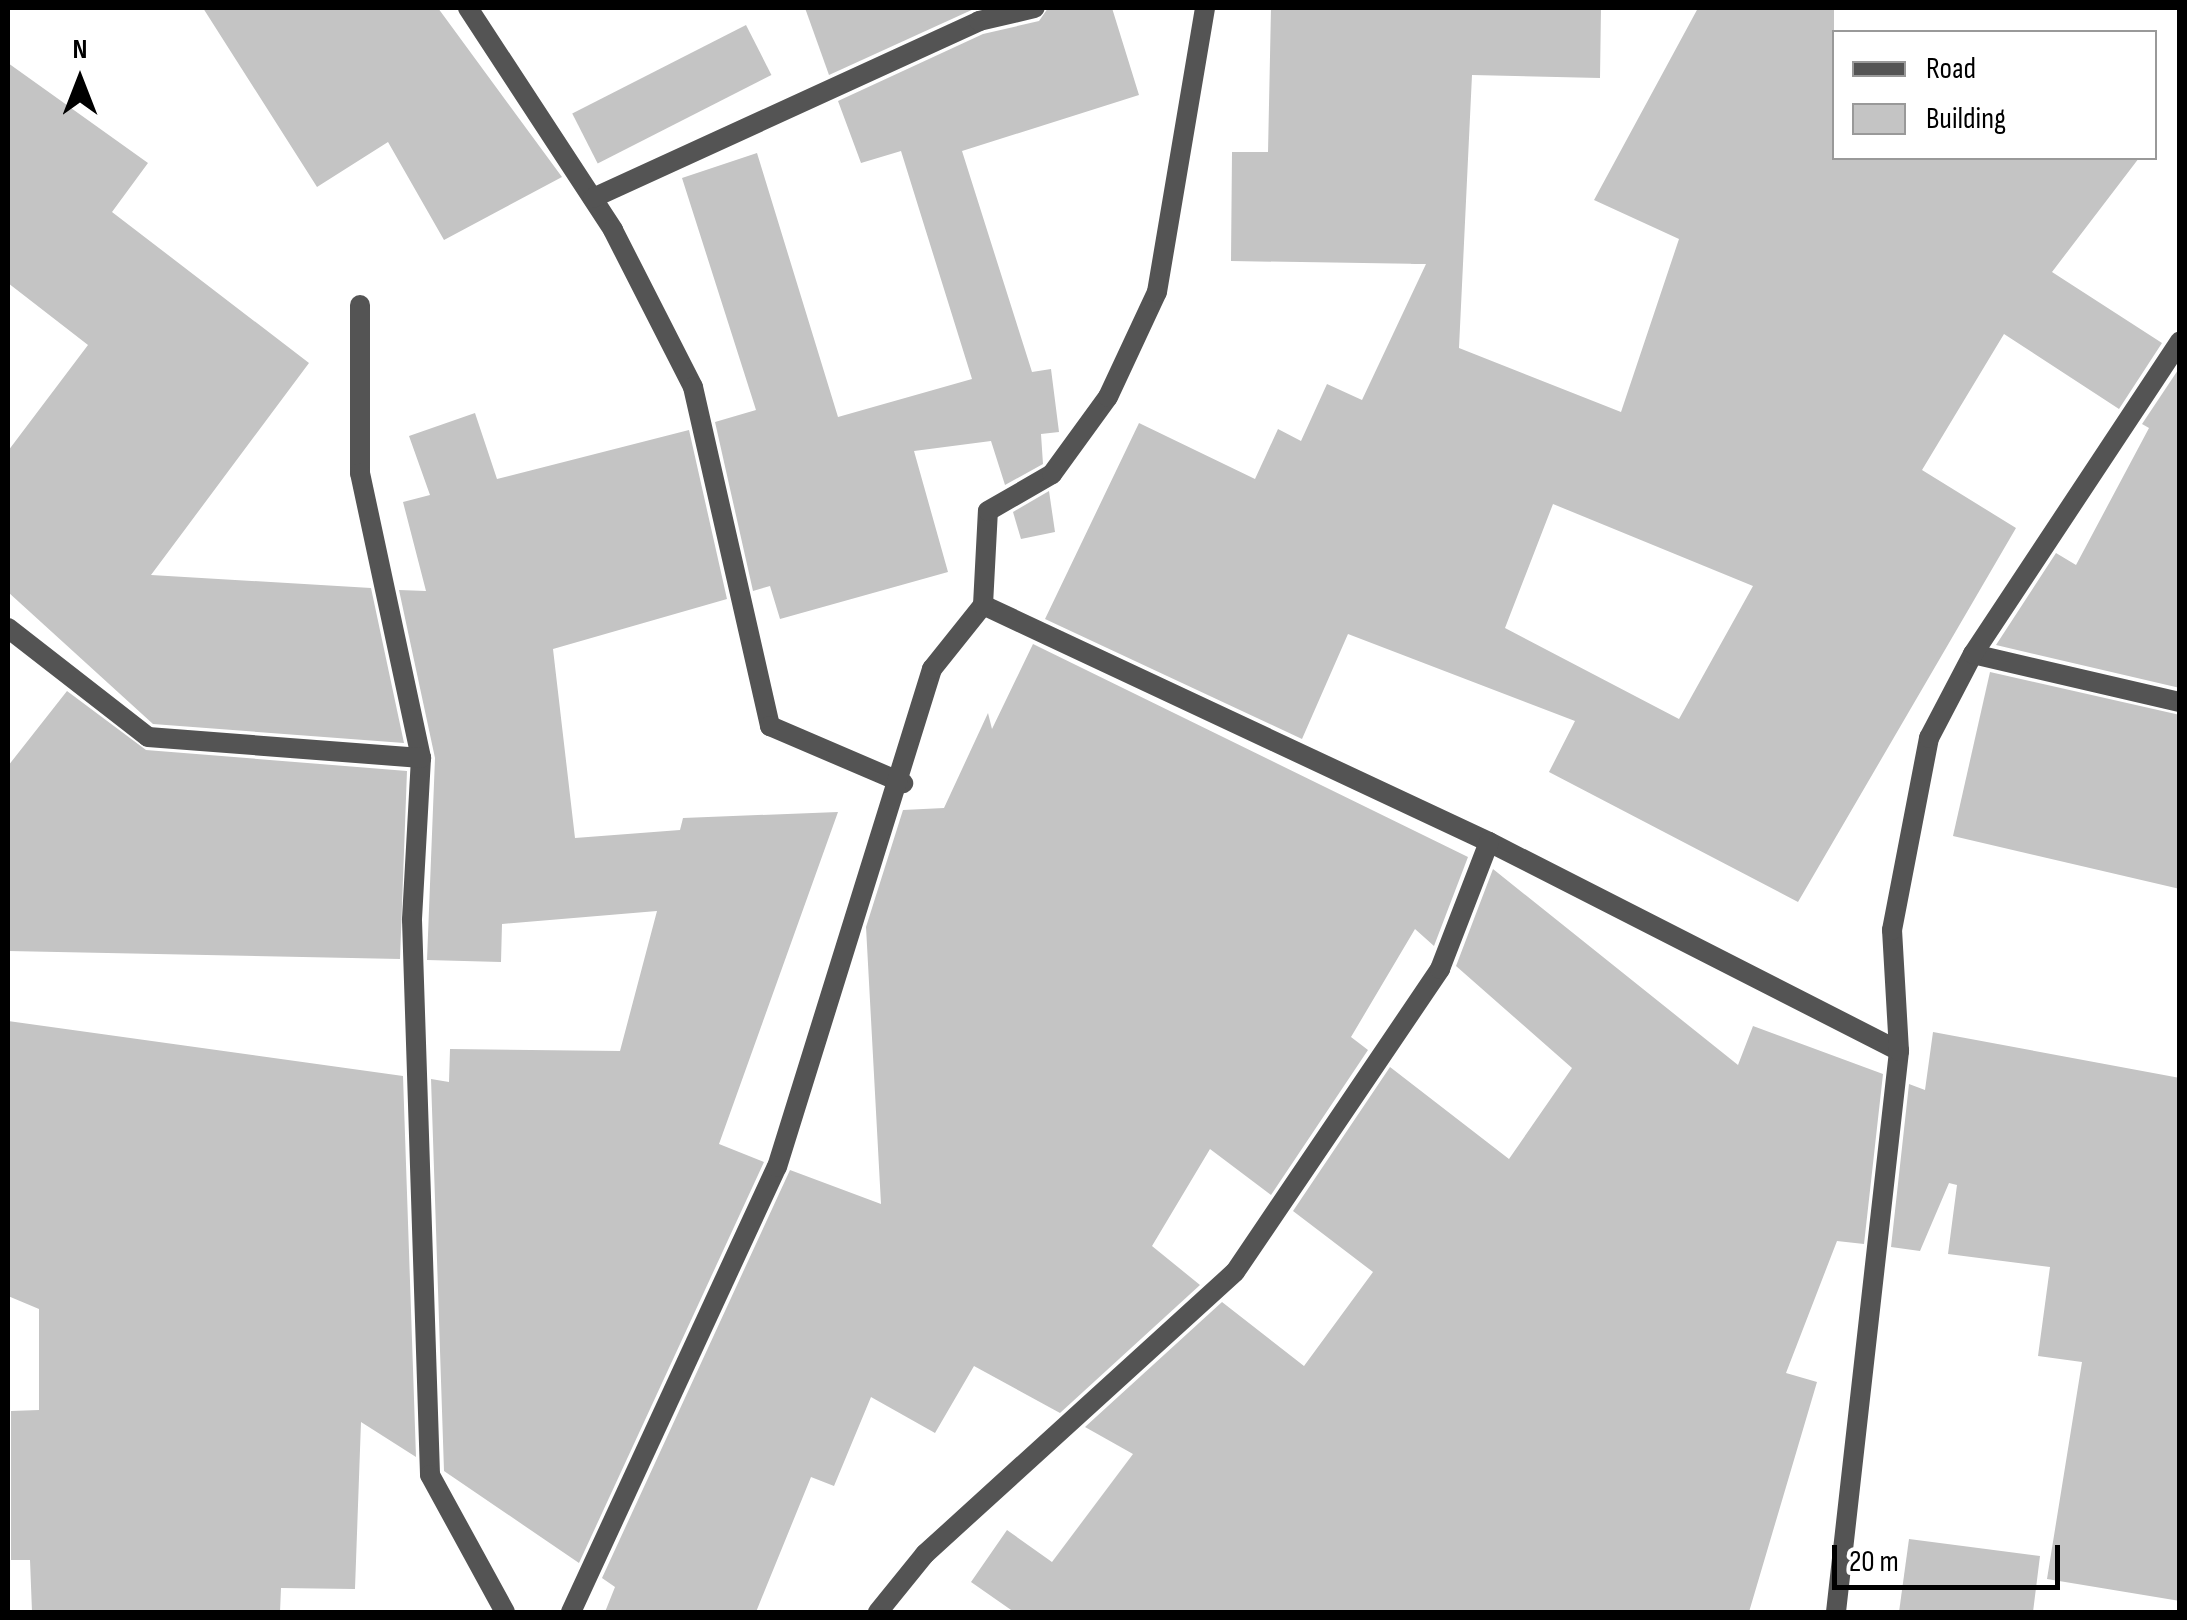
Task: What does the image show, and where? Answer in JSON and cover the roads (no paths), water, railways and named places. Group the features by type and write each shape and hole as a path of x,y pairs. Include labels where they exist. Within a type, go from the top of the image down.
{"street":[{"path":"468,8 593,198 692,386 770,726 903,783"},
{"path":"593,198 979,21 1035,8"},
{"path":"571,1612 776,1167 838,953 903,783 932,669 983,605 988,511 1052,474 1108,397 1156,292 1205,8"},
{"path":"360,305 360,473 420,758 412,920 430,1475 505,1612"},
{"path":"1836,1612 1899,1050 1896,911 1929,738 1974,654 2180,340"},
{"path":"983,605 1489,842 1899,1050"},
{"path":"8,628 148,737 420,758"},
{"path":"1974,654 2180,702"},
{"path":"878,1612 925,1554 1236,1272 1440,969 1489,842"}]}
